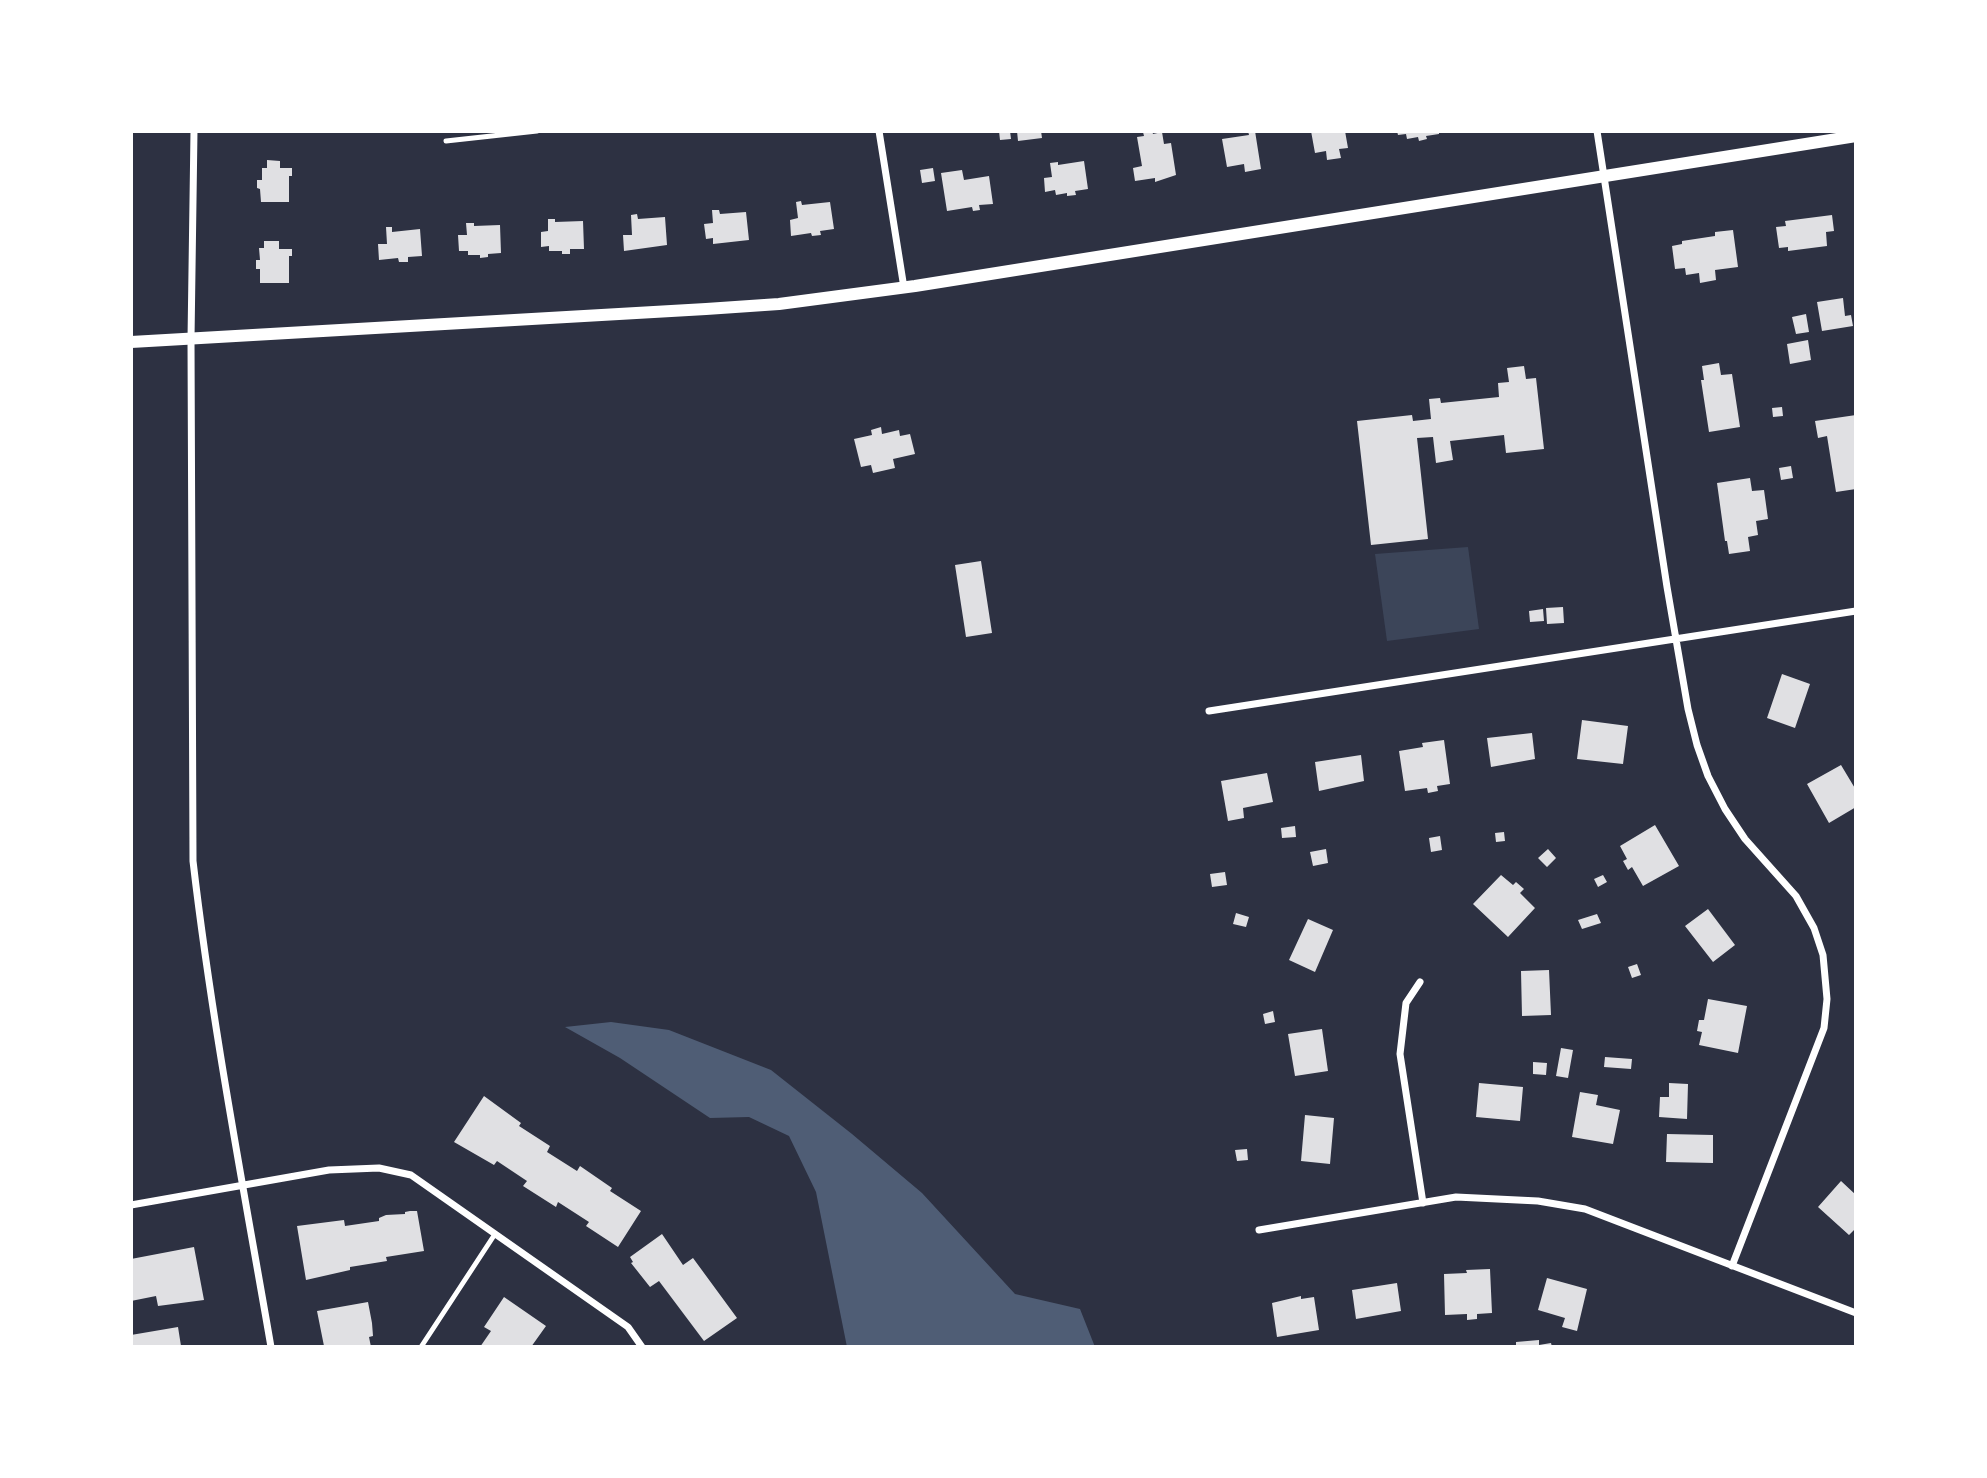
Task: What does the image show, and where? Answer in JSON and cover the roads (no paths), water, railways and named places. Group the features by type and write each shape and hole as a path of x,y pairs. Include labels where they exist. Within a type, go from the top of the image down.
{"street":[{"path":"194,131 191,339 193,861 201,929 271,1347"},
{"path":"879,131 904,288"},
{"path":"1597,131 1688,709 1697,745 1708,776 1726,809 1745,839 1796,896 1814,928 1823,955 1827,999 1824,1028 1732,1266"},
{"path":"131,342 718,309 904,288 1856,136"},
{"path":"1209,711 1856,611"},
{"path":"1420,982 1406,1003 1400,1054 1423,1203"},
{"path":"131,1205 329,1170 379,1168 411,1175 628,1328 642,1347"},
{"path":"1259,1230 1456,1197 1538,1201 1585,1209 1856,1313"}],"lane":[{"path":"446,142 537,131"},
{"path":"421,1347 495,1234"}]}
